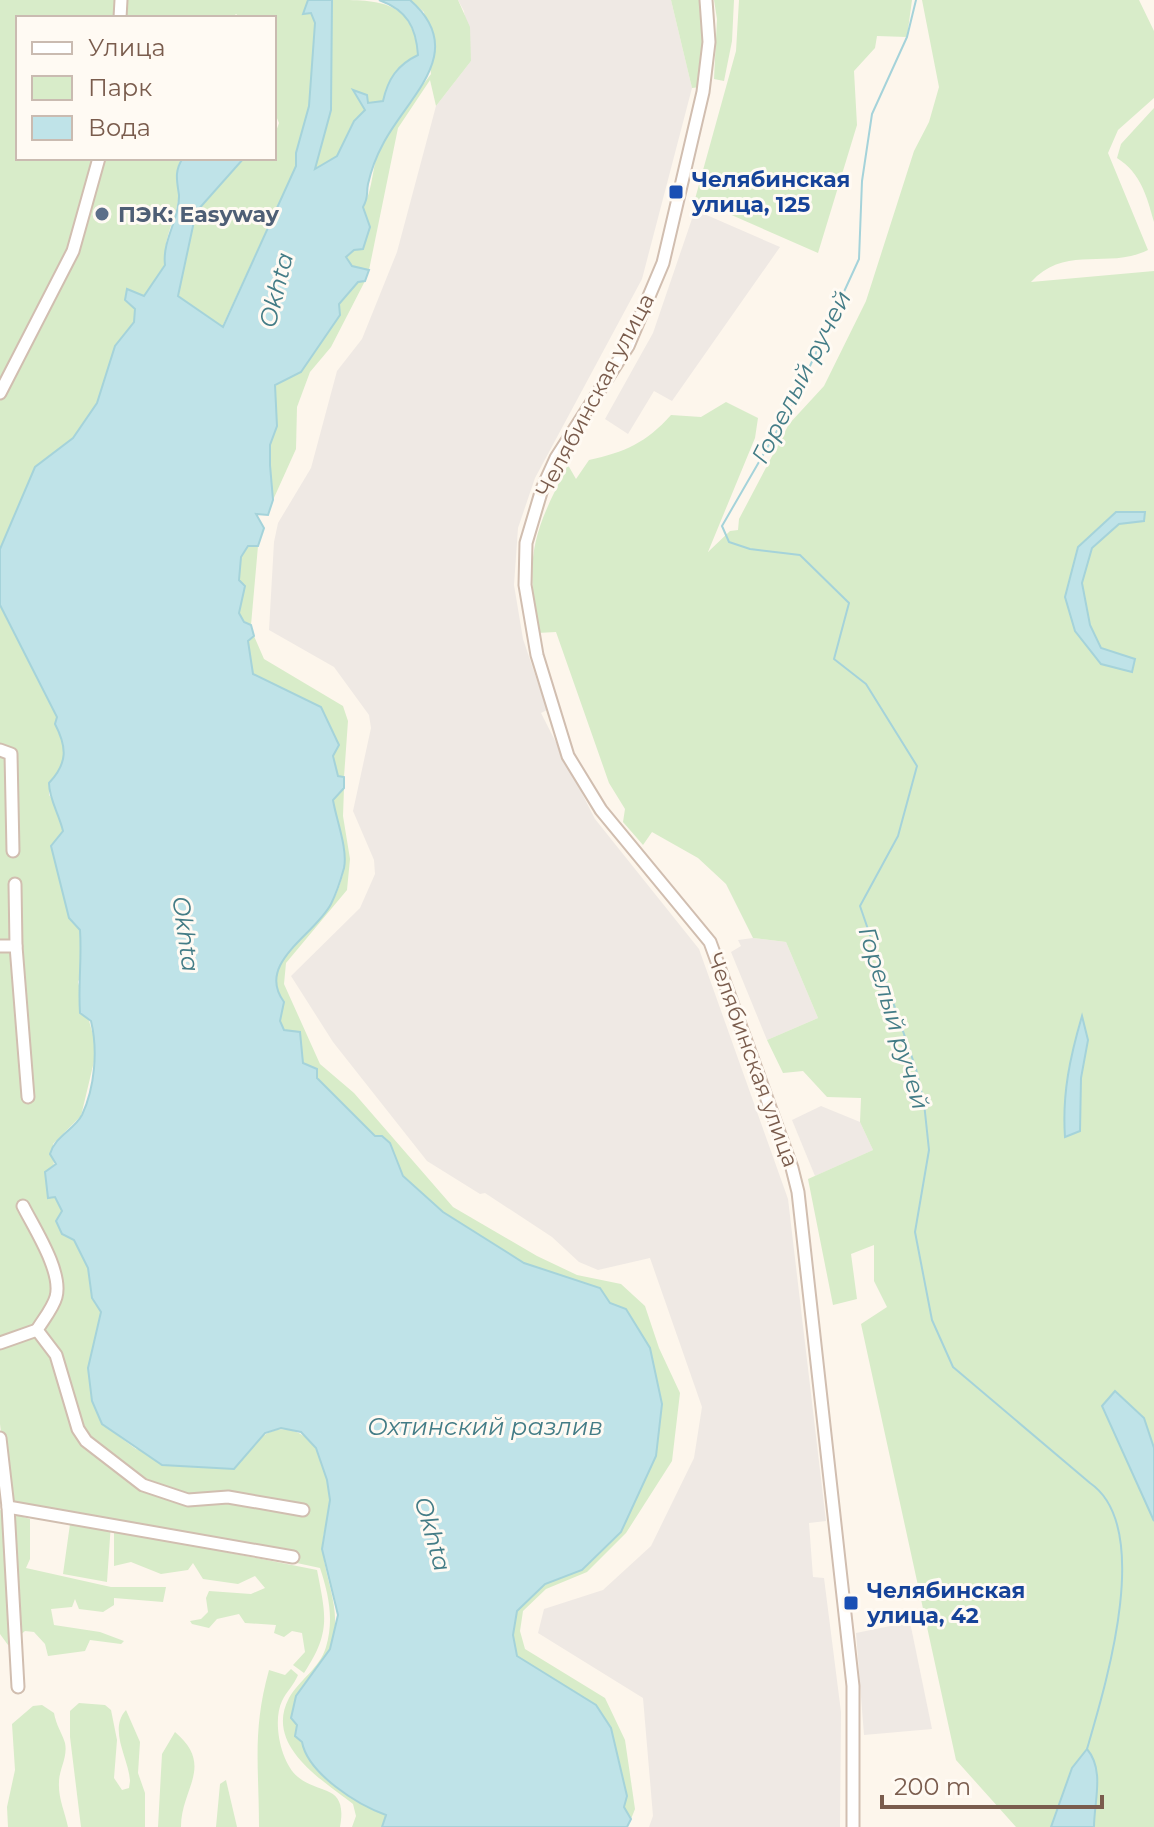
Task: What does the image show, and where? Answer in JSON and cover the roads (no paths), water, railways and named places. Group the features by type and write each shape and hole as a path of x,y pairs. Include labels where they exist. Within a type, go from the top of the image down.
{"street":[{"name":"Челябинская улица","path":"706,0 709,42 703,92 663,263 628,346 549,473 528,534 525,585 534,646 568,756 601,810 710,942 792,1168 798,1192 853,1686 853,1827"},
{"path":"0,393 73,251 98,160"},
{"path":"0,750 11,754 13,851"},
{"path":"15,884 16,946 28,1097"},
{"path":"0,946 16,946"},
{"path":"0,1343 37,1330 56,1300 57,1282 47,1251 23,1206"},
{"path":"37,1330 56,1355 78,1429 86,1441 143,1485 188,1500 228,1497 303,1510"},
{"path":"0,1438 8,1507 18,1687"},
{"path":"8,1507 293,1557"}],"water":[{"name":"Охтинский разлив","path":"308,0 332,0 331,110 315,169 337,156 354,121 365,110 353,90 367,95 368,103 383,101 394,74 404,63 418,55 415,36 408,21 397,9 379,0 410,0 427,19 434,38 434,56 428,74 383,144 371,174 363,207 370,227 363,249 354,250 346,257 352,266 369,270 365,281 358,282 339,304 340,315 301,372 275,385 277,426 270,445 273,500 268,515 256,514 264,528 258,546 248,546 241,557 239,580 245,586 239,613 244,622 251,625 254,636 248,641 253,674 321,707 339,745 333,756 338,776 344,777 344,788 333,800 343,843 344,868 331,904 282,962 277,975 277,988 284,1002 280,1021 284,1030 300,1032 303,1063 317,1069 317,1078 375,1136 382,1136 390,1143 403,1176 443,1212 524,1263 600,1288 610,1303 626,1309 650,1348 662,1404 656,1456 621,1532 582,1570 545,1584 517,1611 513,1635 517,1656 596,1705 611,1728 627,1796 624,1807 631,1819 627,1827 382,1827 386,1815 362,1804 324,1777 295,1736 297,1725 291,1718 296,1696 330,1649 338,1615 322,1549 330,1500 316,1448 301,1432 281,1428 265,1433 234,1469 162,1465 102,1424 92,1401 88,1368 101,1312 92,1298 88,1268 74,1240 62,1234 56,1221 62,1211 55,1197 48,1198 45,1172 56,1164 50,1154 56,1142 82,1115 92,1081 94,1044 91,1021 80,1013 80,930 69,918 51,846 63,831 49,783 60,769 64,755 62,740 55,724 57,717 0,605 0,549 35,467 73,438 97,403 115,346 134,322 135,309 125,300 127,289 144,296 165,265 166,247 179,204 177,172 182,160 242,160 196,212 178,296 223,327 296,166 296,153 309,106 315,23 311,13 303,14"},
{"path":"1116,512 1145,512 1144,521 1119,524 1092,548 1082,583 1090,625 1101,648 1135,659 1132,672 1101,664 1075,631 1065,597 1078,547"},
{"path":"1082,1016 1088,1040 1081,1078 1080,1131 1065,1137 1068,1076"},
{"path":"1115,1391 1144,1418 1154,1448 1154,1521 1102,1406"},
{"path":"1087,1749 1097,1776 1094,1827 1051,1827 1072,1768"}],"waterway":[{"name":"Горелый ручей","path":"916,0 907,37 872,114 862,181 859,259 793,403 722,526 729,542 750,549 800,555 849,603 834,659 866,684 917,766 898,836 860,906 916,1069 924,1103 929,1150 915,1232 932,1320 953,1367 1090,1483 1109,1504 1119,1534 1122,1569 1120,1608 1087,1749"}],"place":[{"name":"Челябинская улица, 125","path":"676,192"},
{"name":"ПЭК: Easyway","path":"102,214"},
{"name":"Челябинская улица, 42","path":"851,1603"}],"water label":[{"name":"Okhta","path":"276,290"},
{"name":"Okhta","path":"186,934"},
{"name":"Okhta","path":"433,1534"}]}
